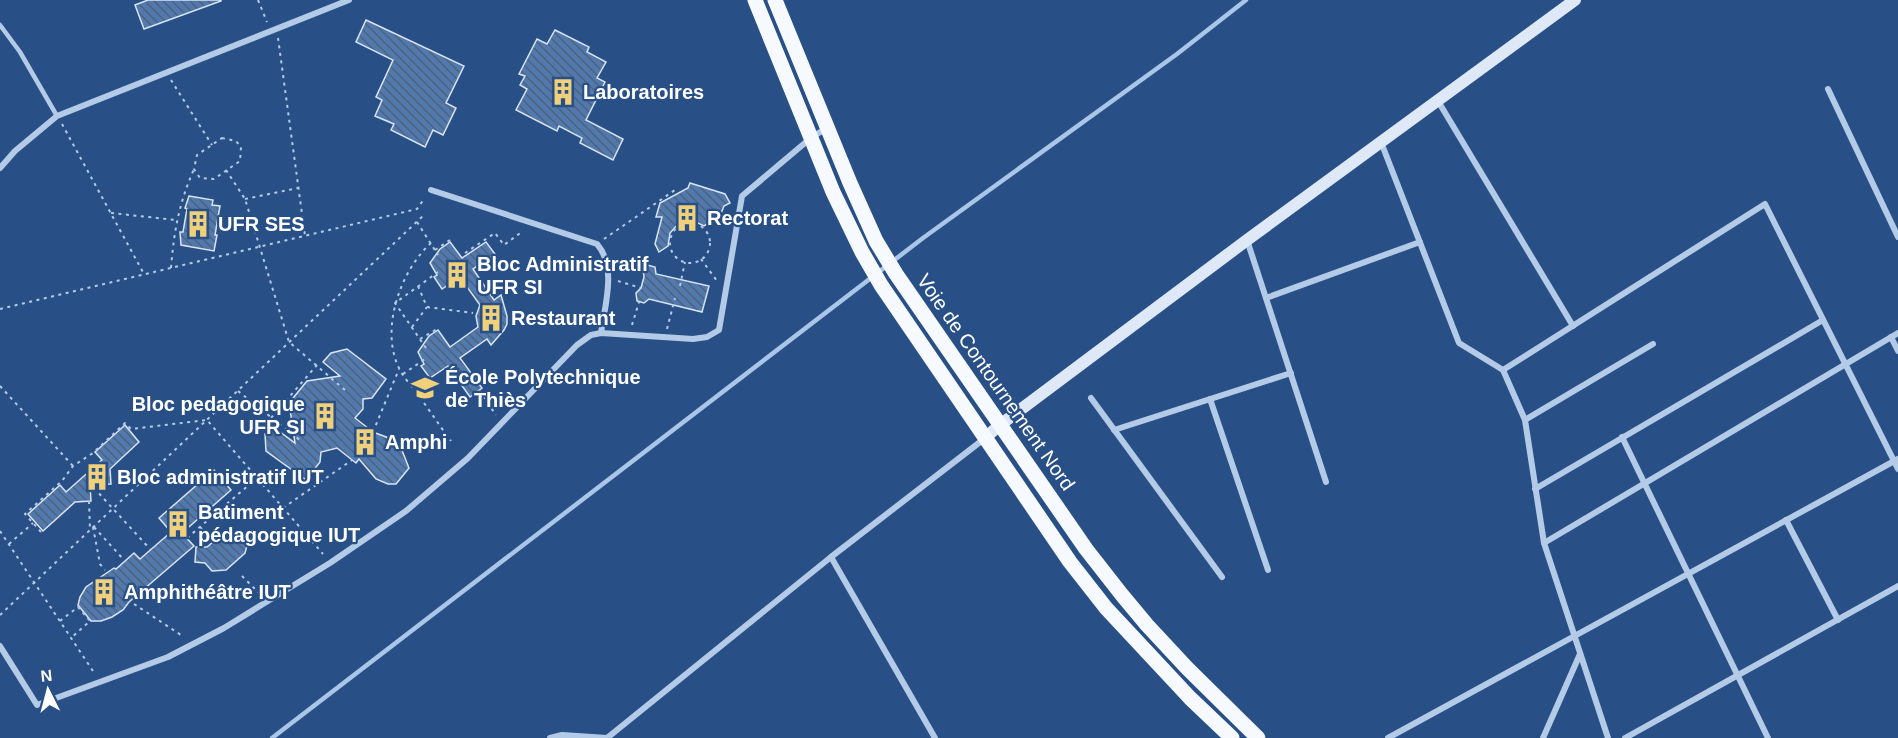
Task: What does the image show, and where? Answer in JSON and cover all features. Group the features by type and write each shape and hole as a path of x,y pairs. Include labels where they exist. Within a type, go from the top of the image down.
{"main road":[{"name":"Voie de Contournement Nord","path":"755,0 833,192 881,285 1070,562 1106,608 1190,698 1232,738"},
{"name":"Voie de Contournement Nord","path":"775,0 876,241 896,274 1086,549 1147,625 1258,738"}],"street":[{"path":"0,168 15,151 57,116 349,0"},
{"path":"550,738 562,735 607,738 831,557 1000,425 1247,240 1575,0"},
{"path":"1828,89 1898,237"},
{"path":"1438,101 1573,326"},
{"path":"0,646 37,705 168,657 330,564 406,511 468,458 578,345 591,335 602,333 693,339 707,337 719,330 742,196 812,137 828,128"},
{"path":"1381,142 1459,344 1503,370 1525,420 1544,543 1608,738"},
{"path":"431,190 597,244 606,260 608,278 602,333"},
{"path":"1503,370 1765,204 1896,460 1898,469"},
{"path":"1247,240 1326,482"},
{"path":"1266,298 1420,243"},
{"path":"1535,489 1823,320"},
{"path":"1544,543 1898,333"},
{"path":"1891,337 1898,351"},
{"path":"1525,420 1653,344"},
{"path":"1114,430 1291,374"},
{"path":"1091,398 1221,577"},
{"path":"1210,399 1268,570"},
{"path":"1622,437 1768,738"},
{"path":"1388,738 1896,460"},
{"path":"1786,520 1838,620"},
{"path":"831,557 935,738"},
{"path":"1625,738 1898,586"},
{"path":"1543,738 1580,654"}],"lane":[{"path":"0,25 20,52 57,116"}],"path":[{"path":"258,0 274,30 305,236"},
{"path":"166,73 212,145"},
{"path":"57,116 144,274"},
{"path":"171,268 176,220 197,155 222,138 236,141 241,147 240,161 214,179 200,178 194,169"},
{"path":"226,170 245,199 289,342 345,390"},
{"path":"245,199 298,188"},
{"path":"597,244 675,189"},
{"path":"0,309 417,209 431,190"},
{"path":"111,213 176,220"},
{"path":"0,615 425,214"},
{"path":"417,222 438,255"},
{"path":"465,254 495,233 504,245 535,223"},
{"path":"685,224 697,224 707,232 710,244 706,255 701,259 685,262 673,254 670,242 674,230 685,224"},
{"path":"435,250 450,240"},
{"path":"430,243 412,265 397,293 392,317 393,348 399,369 451,441"},
{"path":"701,259 726,292"},
{"path":"680,286 685,262"},
{"path":"395,303 438,272"},
{"path":"608,278 641,288"},
{"path":"418,286 427,307"},
{"path":"665,337 675,298"},
{"path":"629,335 639,302"},
{"path":"395,303 426,348"},
{"path":"412,327 427,307"},
{"path":"427,307 472,313"},
{"path":"420,339 437,329"},
{"path":"403,374 425,359"},
{"path":"271,418 316,365"},
{"path":"372,432 399,369"},
{"path":"0,386 73,466"},
{"path":"479,390 502,423"},
{"path":"238,391 301,441"},
{"path":"41,532 25,514 62,481 73,466 93,453 125,423 131,429 207,420"},
{"path":"207,420 330,564"},
{"path":"283,508 352,460"},
{"path":"187,538 257,478"},
{"path":"94,488 150,549"},
{"path":"89,501 90,530"},
{"path":"9,544 33,523"},
{"path":"93,527 124,560"},
{"path":"93,527 100,564 105,570"},
{"path":"200,527 213,542"},
{"path":"0,531 101,682"},
{"path":"242,576 267,602"},
{"path":"134,604 193,644"},
{"path":"60,621 78,607 90,621 71,638"}],"building":[{"path":"148,0 221,1 144,29 135,5"},
{"path":"366,20 464,66 446,103 456,108 443,135 433,130 425,147 391,130 394,124 375,116 382,100 376,97 393,60 356,42"},
{"name":"Laboratoires","path":"555,30 589,47 587,52 606,62 597,78 605,82 586,120 623,139 613,160 580,143 582,138 559,126 557,131 516,110 527,89 520,85 525,76 519,74 537,39 547,44"},
{"name":"Rectorat","path":"690,183 725,194 730,203 724,206 720,216 704,226 692,220 679,223 670,233 668,246 659,252 655,244 662,217 656,217 660,203 688,188"},
{"name":"UFR SES","path":"189,196 213,200 212,205 220,206 214,251 181,245 180,232 183,232 187,209 185,208"},
{"path":"450,242 462,258 486,242 495,254 473,269 494,300 501,295 507,316 504,330 491,345 487,339 460,358 482,388 470,397 448,366 430,378 421,366 424,364 418,352 429,336 438,330 450,347 478,327 476,316 480,305 460,277 442,289 434,277 437,275 430,263 440,249"},
{"name":"Rectorat","path":"647,265 655,267 656,274 709,286 702,312 649,299 644,303 637,301 636,293 641,288 644,277 643,269"},
{"name":"Bloc pedagogique UFR SI","path":"347,349 386,379 372,398 363,399 363,409 355,418 373,432 394,440 401,448 409,468 396,484 388,484 376,479 359,459 356,463 337,448 321,452 320,462 306,480 266,451 265,434 272,426 295,443 289,403 307,381 340,376 323,362 331,353"},
{"name":"Bloc administratif IUT","path":"125,425 139,442 110,469 111,484 90,485 91,501 75,502 43,531 28,514 60,485 66,492 102,460 95,452"},
{"name":"Batiment pédagogique IUT","path":"214,470 231,490 182,533 194,546 129,602 123,610 101,621 91,621 78,605 86,587 114,568 116,569 134,553 140,559 171,532 159,518"},
{"path":"226,531 230,535 242,535 248,542 245,553 226,570 212,571 205,563 195,562 196,547 207,547"}],"waterway":[{"path":"272,738 923,238 1177,54 1246,0"}],"place":[{"name":"Laboratoires","path":"563,92"},
{"name":"Rectorat","path":"687,218"},
{"name":"UFR SES","path":"198,224"},
{"name":"Bloc Administratif UFR SI","path":"457,275"},
{"name":"Restaurant","path":"491,318"},
{"name":"École Polytechnique de Thiès","path":"425,388"},
{"name":"Bloc pedagogique UFR SI","path":"325,416"},
{"name":"Amphi","path":"365,442"},
{"name":"Bloc administratif IUT","path":"97,477"},
{"name":"Batiment pédagogique IUT","path":"178,524"},
{"name":"Amphithéâtre IUT","path":"104,592"}]}
